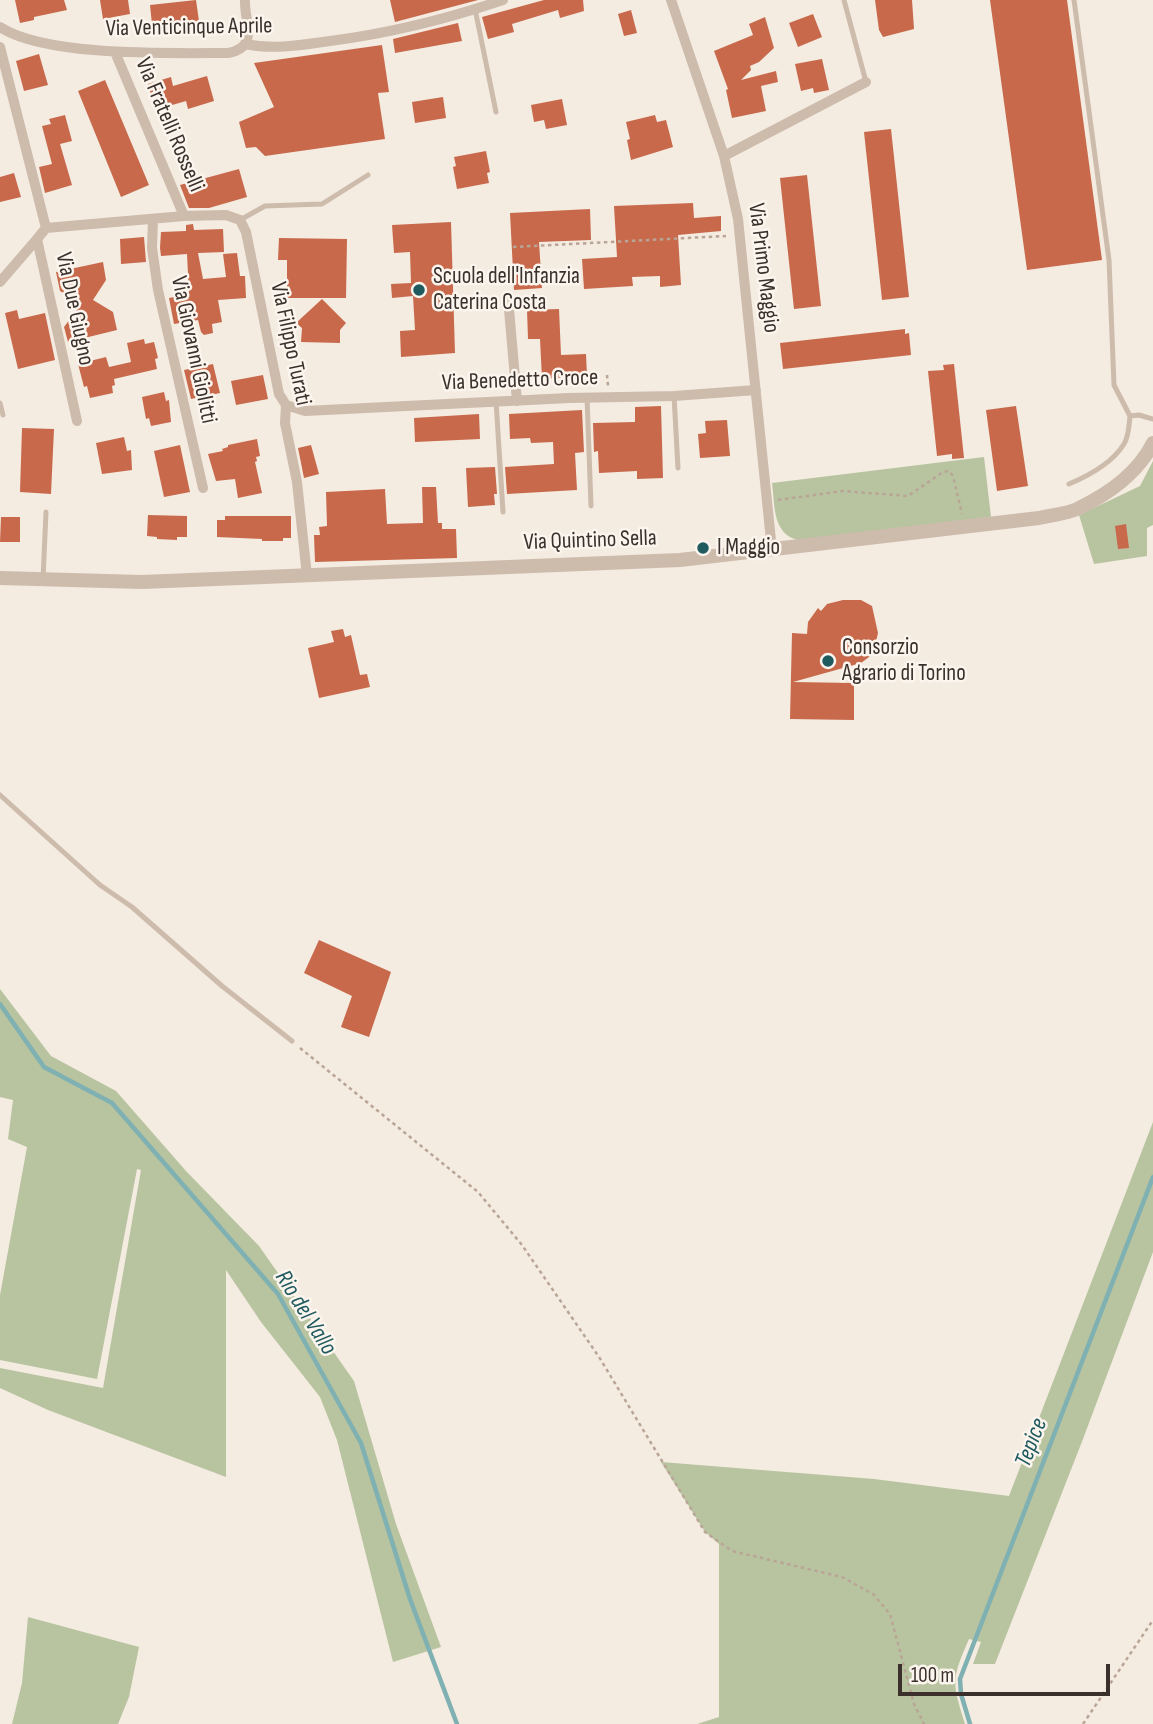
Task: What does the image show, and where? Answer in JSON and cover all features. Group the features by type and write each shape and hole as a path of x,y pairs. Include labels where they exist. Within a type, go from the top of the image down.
{"street":[{"name":"Via Venticinque Aprile","path":"0,27 38,41 115,51 228,53 238,51 245,44 285,48 377,35 423,26 503,0"},
{"name":"Via Primo Maggio","path":"671,0 724,156 741,235 772,550"},
{"path":"242,1 249,36 245,44"},
{"name":"Via Due Giugno","path":"0,47 46,228 37,239 77,421"},
{"name":"Via Fratelli Rosselli","path":"115,51 184,216"},
{"path":"724,156 866,82"},
{"path":"46,228 184,216 226,215 240,220"},
{"name":"Via Giovanni Giolitti","path":"153,219 152,248 158,290 203,488"},
{"name":"Via Filippo Turati","path":"240,220 246,232 279,394 286,405 285,423 297,482 307,576"},
{"path":"0,282 37,239"},
{"path":"508,298 517,401"},
{"name":"Via Benedetto Croce","path":"286,405 305,411 587,397 674,396 756,390"},
{"name":"Via Quintino Sella","path":"0,578 142,582 680,560 1039,519 1076,510 1106,493 1130,474 1153,443"}],"lane":[{"path":"845,0 866,82"},
{"path":"1069,484 1096,469 1124,444 1130,416 1114,385 1109,260 1073,0"},
{"path":"475,9 496,112"},
{"path":"240,220 265,206 322,204 368,174"},
{"path":"674,396 678,468"},
{"path":"587,397 592,506"},
{"path":"496,401 503,512"},
{"path":"0,403 3,415"},
{"path":"1130,416 1139,415 1153,419"},
{"path":"43,579 46,512"},
{"path":"0,795 100,885 132,908 222,986 292,1041"}],"path":[{"path":"513,247 741,235"},
{"path":"775,501 844,491 908,496 943,472 949,471 953,477 965,527"},
{"path":"292,1041 478,1192 522,1245 599,1357 705,1532 732,1551 842,1577 873,1594 890,1614 910,1694 925,1724"},
{"path":"1083,1724 1153,1619"}],"green space":[{"path":"984,457 991,517 798,540 783,532 776,517 772,483"},
{"path":"1153,461 1153,525 1147,528 1147,556 1094,564 1079,515 1140,486"},
{"path":"0,989 51,1056 116,1091 186,1171 259,1246 354,1381 396,1524 441,1647 393,1662 337,1440 320,1397 261,1322 226,1270 226,1477 48,1410 0,1388 0,1368 103,1388 141,1170 137,1169 97,1379 0,1360 0,1295 27,1147 8,1139 13,1100 0,1097"},
{"path":"1153,1122 1153,1252 995,1664 973,1664 981,1642 969,1639 963,1653 955,1681 965,1724 697,1724 719,1717 719,1544 705,1532 661,1462 874,1479 1009,1496"},
{"path":"28,1617 139,1647 129,1697 118,1724 12,1724 22,1683"}],"building":[{"path":"15,0 64,0 67,10 20,23"},
{"path":"100,0 128,0 130,14 103,19"},
{"path":"196,0 200,28 153,34 150,5"},
{"path":"390,0 478,0 395,22"},
{"path":"544,0 583,0 584,11 560,18 558,10 512,24 514,32 488,39 482,17"},
{"path":"875,0 912,0 914,29 883,37 879,30"},
{"path":"990,0 1067,0 1102,260 1027,270"},
{"path":"631,10 637,33 624,36 618,14"},
{"path":"813,14 822,37 798,47 789,23"},
{"path":"765,17 774,48 759,62 750,66 751,70 741,80 776,71 778,82 761,86 766,111 732,118 726,90 728,89 714,51 753,35 749,24"},
{"path":"458,23 462,41 395,53 393,39"},
{"path":"382,45 389,92 378,93 385,139 265,156 256,147 246,148 239,122 274,107 254,63"},
{"path":"39,54 48,85 24,91 16,61"},
{"path":"822,59 829,90 814,93 813,88 801,91 795,64"},
{"path":"207,76 214,101 188,109 186,101 155,110 148,84 171,77 173,86"},
{"path":"105,80 149,185 121,197 78,91"},
{"path":"443,97 446,118 415,123 412,102"},
{"path":"562,99 567,125 546,129 544,120 534,122 531,105"},
{"path":"65,115 72,141 60,144 72,185 45,193 39,167 52,164 42,126 51,124 49,119"},
{"path":"655,115 657,122 666,120 673,147 631,160 626,122"},
{"path":"891,129 909,297 882,300 864,132"},
{"path":"486,151 489,183 457,189 454,157"},
{"path":"239,169 247,197 209,208 189,208 180,185"},
{"path":"14,173 21,197 0,202 0,177"},
{"path":"807,175 821,306 794,309 780,178"},
{"path":"693,203 694,218 721,216 721,231 678,235 681,285 660,287 660,276 632,277 633,286 584,289 582,259 617,257 614,206"},
{"path":"590,209 591,240 539,242 542,288 514,290 510,213"},
{"name":"Scuola dell'Infanzia Caterina Costa","path":"451,222 455,353 401,357 400,331 415,330 413,296 392,298 391,284 411,283 410,252 394,253 392,225"},
{"path":"193,224 194,230 223,229 224,252 198,253 203,279 226,277 223,254 237,253 240,276 245,276 246,298 218,300 222,322 212,324 213,333 204,335 198,320 174,324 169,298 189,294 187,254 161,256 160,248 161,232 186,231 186,225"},
{"path":"144,237 146,262 121,264 120,239"},
{"path":"279,238 347,239 346,298 287,298 287,260 278,260"},
{"path":"103,262 106,280 93,300 113,312 117,330 68,342 64,327 82,303 60,291 56,272"},
{"path":"322,299 346,323 340,330 340,343 301,342 302,328 296,323"},
{"path":"559,309 561,355 586,354 587,376 542,379 540,339 528,339 527,310"},
{"path":"17,310 19,319 45,313 55,360 18,369 5,313"},
{"path":"905,329 905,334 909,333 911,355 783,369 780,343"},
{"path":"144,339 145,344 154,342 158,358 155,359 157,369 114,379 113,393 90,398 78,364 106,357 109,367 131,362 127,343"},
{"path":"213,364 220,393 191,399 184,370"},
{"path":"954,364 964,458 952,459 952,454 937,456 928,371 944,370 943,365"},
{"path":"263,375 268,399 236,405 231,381"},
{"path":"164,392 166,401 169,400 171,422 151,426 149,418 146,419 142,397"},
{"path":"661,406 663,478 637,479 637,471 599,473 598,451 594,452 593,423 635,422 635,407"},
{"path":"1016,406 1028,486 997,491 986,410"},
{"path":"582,410 584,452 575,453 577,490 507,494 505,467 554,464 553,442 531,443 530,438 510,439 509,414"},
{"path":"479,414 480,439 415,442 414,418"},
{"path":"727,420 730,456 700,458 698,434 706,433 705,421"},
{"path":"22,428 54,429 51,494 20,492"},
{"path":"124,437 127,451 131,450 132,470 102,474 96,443"},
{"path":"257,439 260,456 256,457 255,462 262,493 238,498 235,479 216,481 208,454 223,451 228,445"},
{"path":"180,445 190,492 164,497 154,451"},
{"path":"311,445 319,474 304,478 298,448"},
{"path":"495,467 495,505 468,507 466,468"},
{"path":"422,487 436,487 438,523 442,523 442,529 456,529 457,558 315,562 314,535 320,535 319,527 327,526 326,492 385,489 387,524 423,523"},
{"path":"148,515 187,516 187,537 177,537 177,540 147,536"},
{"path":"225,516 291,516 291,538 283,538 283,541 262,541 217,537 217,520 225,520"},
{"path":"1,517 20,517 20,542 0,542"},
{"path":"1126,524 1129,548 1118,549 1115,526"},
{"name":"Consorzio Agrario di Torino","path":"843,600 861,600 872,606 878,633 873,654 861,663 793,682 854,683 854,720 790,719 792,633 807,634 808,622 818,608 821,611 827,604"},
{"path":"343,629 345,637 351,635 360,675 367,674 370,687 319,698 308,648 334,642 331,631"},
{"path":"319,940 391,972 369,1037 341,1027 352,996 304,973"}],"waterway":[{"name":"Rio del Vallo","path":"0,1004 44,1067 112,1103 278,1294 361,1443 410,1599 457,1724"},
{"name":"Tepice","path":"970,1724 961,1694 960,1679 1153,1177"}],"place":[{"name":"Scuola dell'Infanzia Caterina Costa","path":"419,290"},
{"name":"I Maggio","path":"703,548"},
{"name":"Consorzio Agrario di Torino","path":"828,661"}]}
